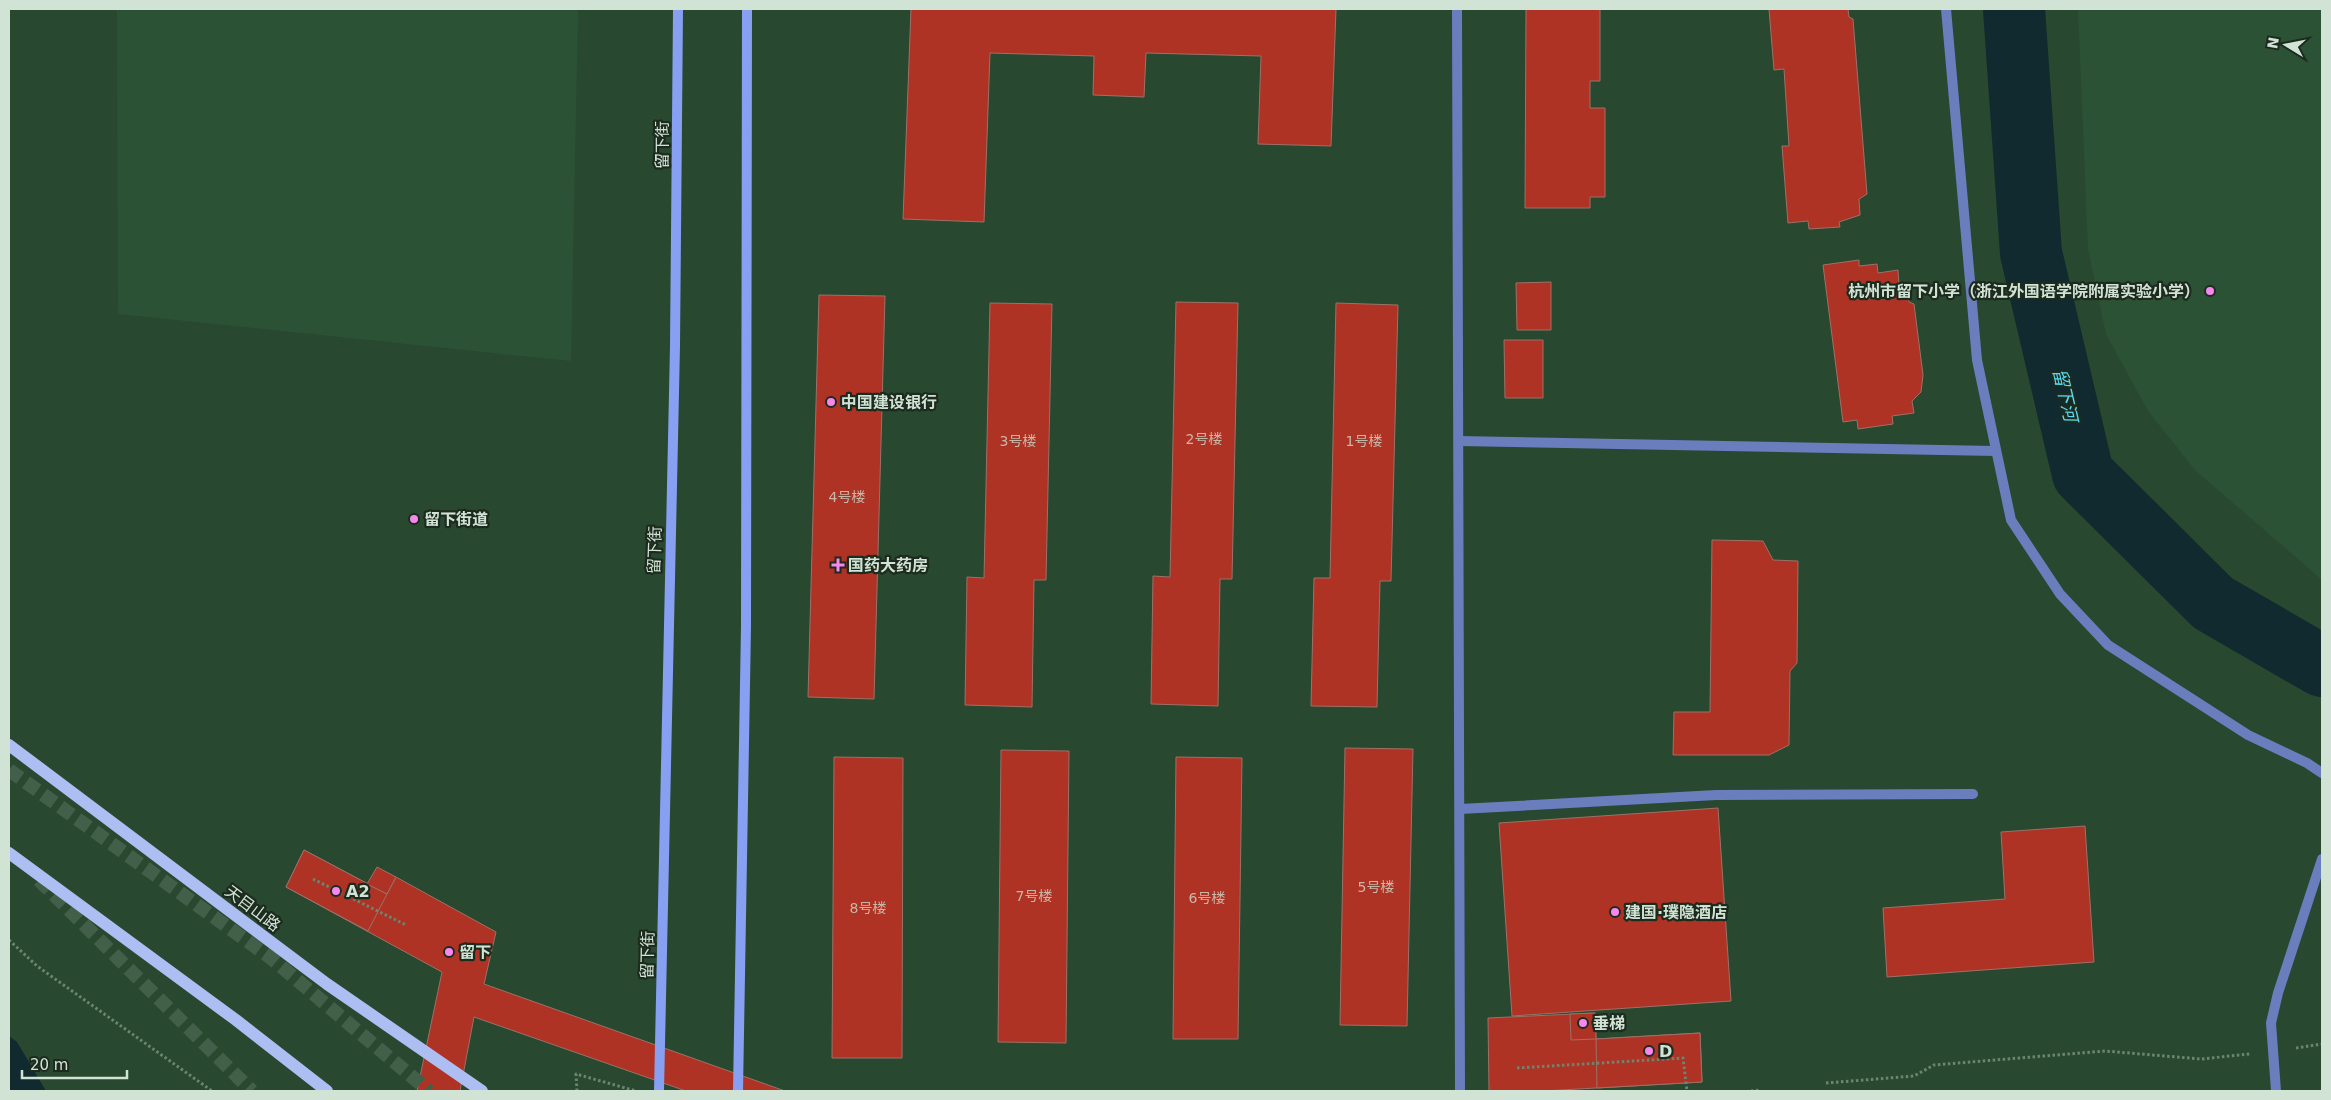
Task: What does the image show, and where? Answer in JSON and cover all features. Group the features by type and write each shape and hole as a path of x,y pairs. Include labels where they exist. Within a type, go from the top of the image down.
{"main road":[{"name":"留下街","path":"658,1091 675,346 678,9"},
{"path":"738,1091 746,626 747,9"},
{"name":"天目山路","path":"9,745 327,984 482,1091"},
{"path":"9,853 236,1020 327,1091"}],"street":[{"path":"1457,9 1460,1091"},
{"path":"1946,9 1977,360 2011,520 2060,594 2108,645 2248,735 2307,763 2322,773"},
{"path":"1459,441 1996,451"},
{"path":"1460,809 1716,795 1973,794"},
{"path":"2276,1091 2271,1023 2278,993 2322,859"}],"path":[{"path":"313,879 406,925"},
{"path":"9,940 37,966 212,1091"},
{"path":"1826,1084 1914,1076 1934,1064 2105,1051 2201,1058 2258,1054"},
{"path":"1517,1068 1682,1058 1687,1091"},
{"path":"576,1091 576,1074 636,1091"},
{"path":"1751,1091 1760,1090"}],"shaded area":[{"path":"117,9 578,9 571,361 118,314"},
{"name":"杭州市留下小学（浙江外国语学院附属实验小学）","path":"2078,9 2322,9 2322,580 2195,470 2148,411 2106,334 2088,249"}],"water":[{"path":"9,1036 17,1042 46,1091 9,1091"}],"building":[{"path":"911,9 1336,9 1331,146 1258,144 1261,56 1146,53 1144,97 1093,95 1094,56 990,53 984,222 903,219"},
{"path":"1526,9 1600,9 1600,81 1590,81 1590,108 1605,108 1605,197 1590,197 1590,208 1525,208"},
{"path":"1769,9 1848,9 1849,17 1853,19 1867,194 1859,199 1860,215 1839,222 1840,227 1809,229 1808,221 1788,223 1782,146 1789,146 1784,69 1774,70"},
{"path":"1859,260 1859,266 1877,264 1878,273 1898,270 1899,285 1908,287 1909,302 1914,304 1923,375 1921,392 1912,401 1914,413 1892,416 1893,424 1858,429 1857,420 1843,422 1823,265"},
{"path":"1551,282 1551,330 1517,330 1516,283"},
{"path":"819,295 885,296 874,699 808,697"},
{"path":"1176,302 1238,303 1232,579 1220,579 1218,706 1151,704 1153,576 1170,577"},
{"path":"990,303 1052,304 1046,580 1034,580 1032,707 965,705 967,577 984,578"},
{"path":"1336,303 1398,305 1391,581 1380,581 1377,707 1311,706 1314,578 1330,578"},
{"path":"1504,340 1543,340 1543,398 1505,398"},
{"path":"1712,540 1763,541 1773,560 1798,561 1797,663 1790,671 1789,745 1769,755 1673,755 1674,712 1710,712"},
{"path":"1345,748 1413,749 1407,1026 1340,1025"},
{"path":"1001,750 1069,751 1066,1043 998,1042"},
{"path":"834,757 903,758 902,1058 832,1058"},
{"path":"1176,757 1242,758 1238,1039 1173,1039"},
{"name":"建国·璞隐酒店","path":"1718,808 1731,1001 1512,1016 1499,823"},
{"path":"2085,826 2094,962 1887,977 1883,908 2005,899 2001,832"},
{"name":"留下","path":"304,850 387,894 396,877 496,932 484,984 785,1091 686,1091 474,1017 460,1091 417,1091 442,972 286,887"},
{"name":"A2","path":"304,850 387,894 368,931 286,887"},
{"path":"377,867 396,877 387,894 367,884"},
{"path":"1595,1013 1596,1039 1700,1033 1702,1082 1543,1091 1489,1091 1488,1018"},
{"name":"垂梯","path":"1595,1013 1596,1039 1571,1040 1570,1014"},
{"name":"D","path":"1700,1033 1702,1082 1597,1088 1596,1039"}],"waterway":[{"name":"留下河","path":"2014,9 2031,253 2083,474 2213,603 2322,666"}],"tunnel":[{"path":"9,770 271,958 429,1091"},
{"path":"39,880 252,1091"}],"place":[{"name":"杭州市留下小学（浙江外国语学院附属实验小学）","path":"2210,291"},
{"name":"中国建设银行","path":"831,402"},
{"name":"留下街道","path":"414,519"},
{"name":"国药大药房","path":"838,565"},
{"name":"A2","path":"336,891"},
{"name":"建国·璞隐酒店","path":"1615,912"},
{"name":"留下","path":"449,952"},
{"name":"垂梯","path":"1583,1023"},
{"name":"D","path":"1649,1051"}]}
